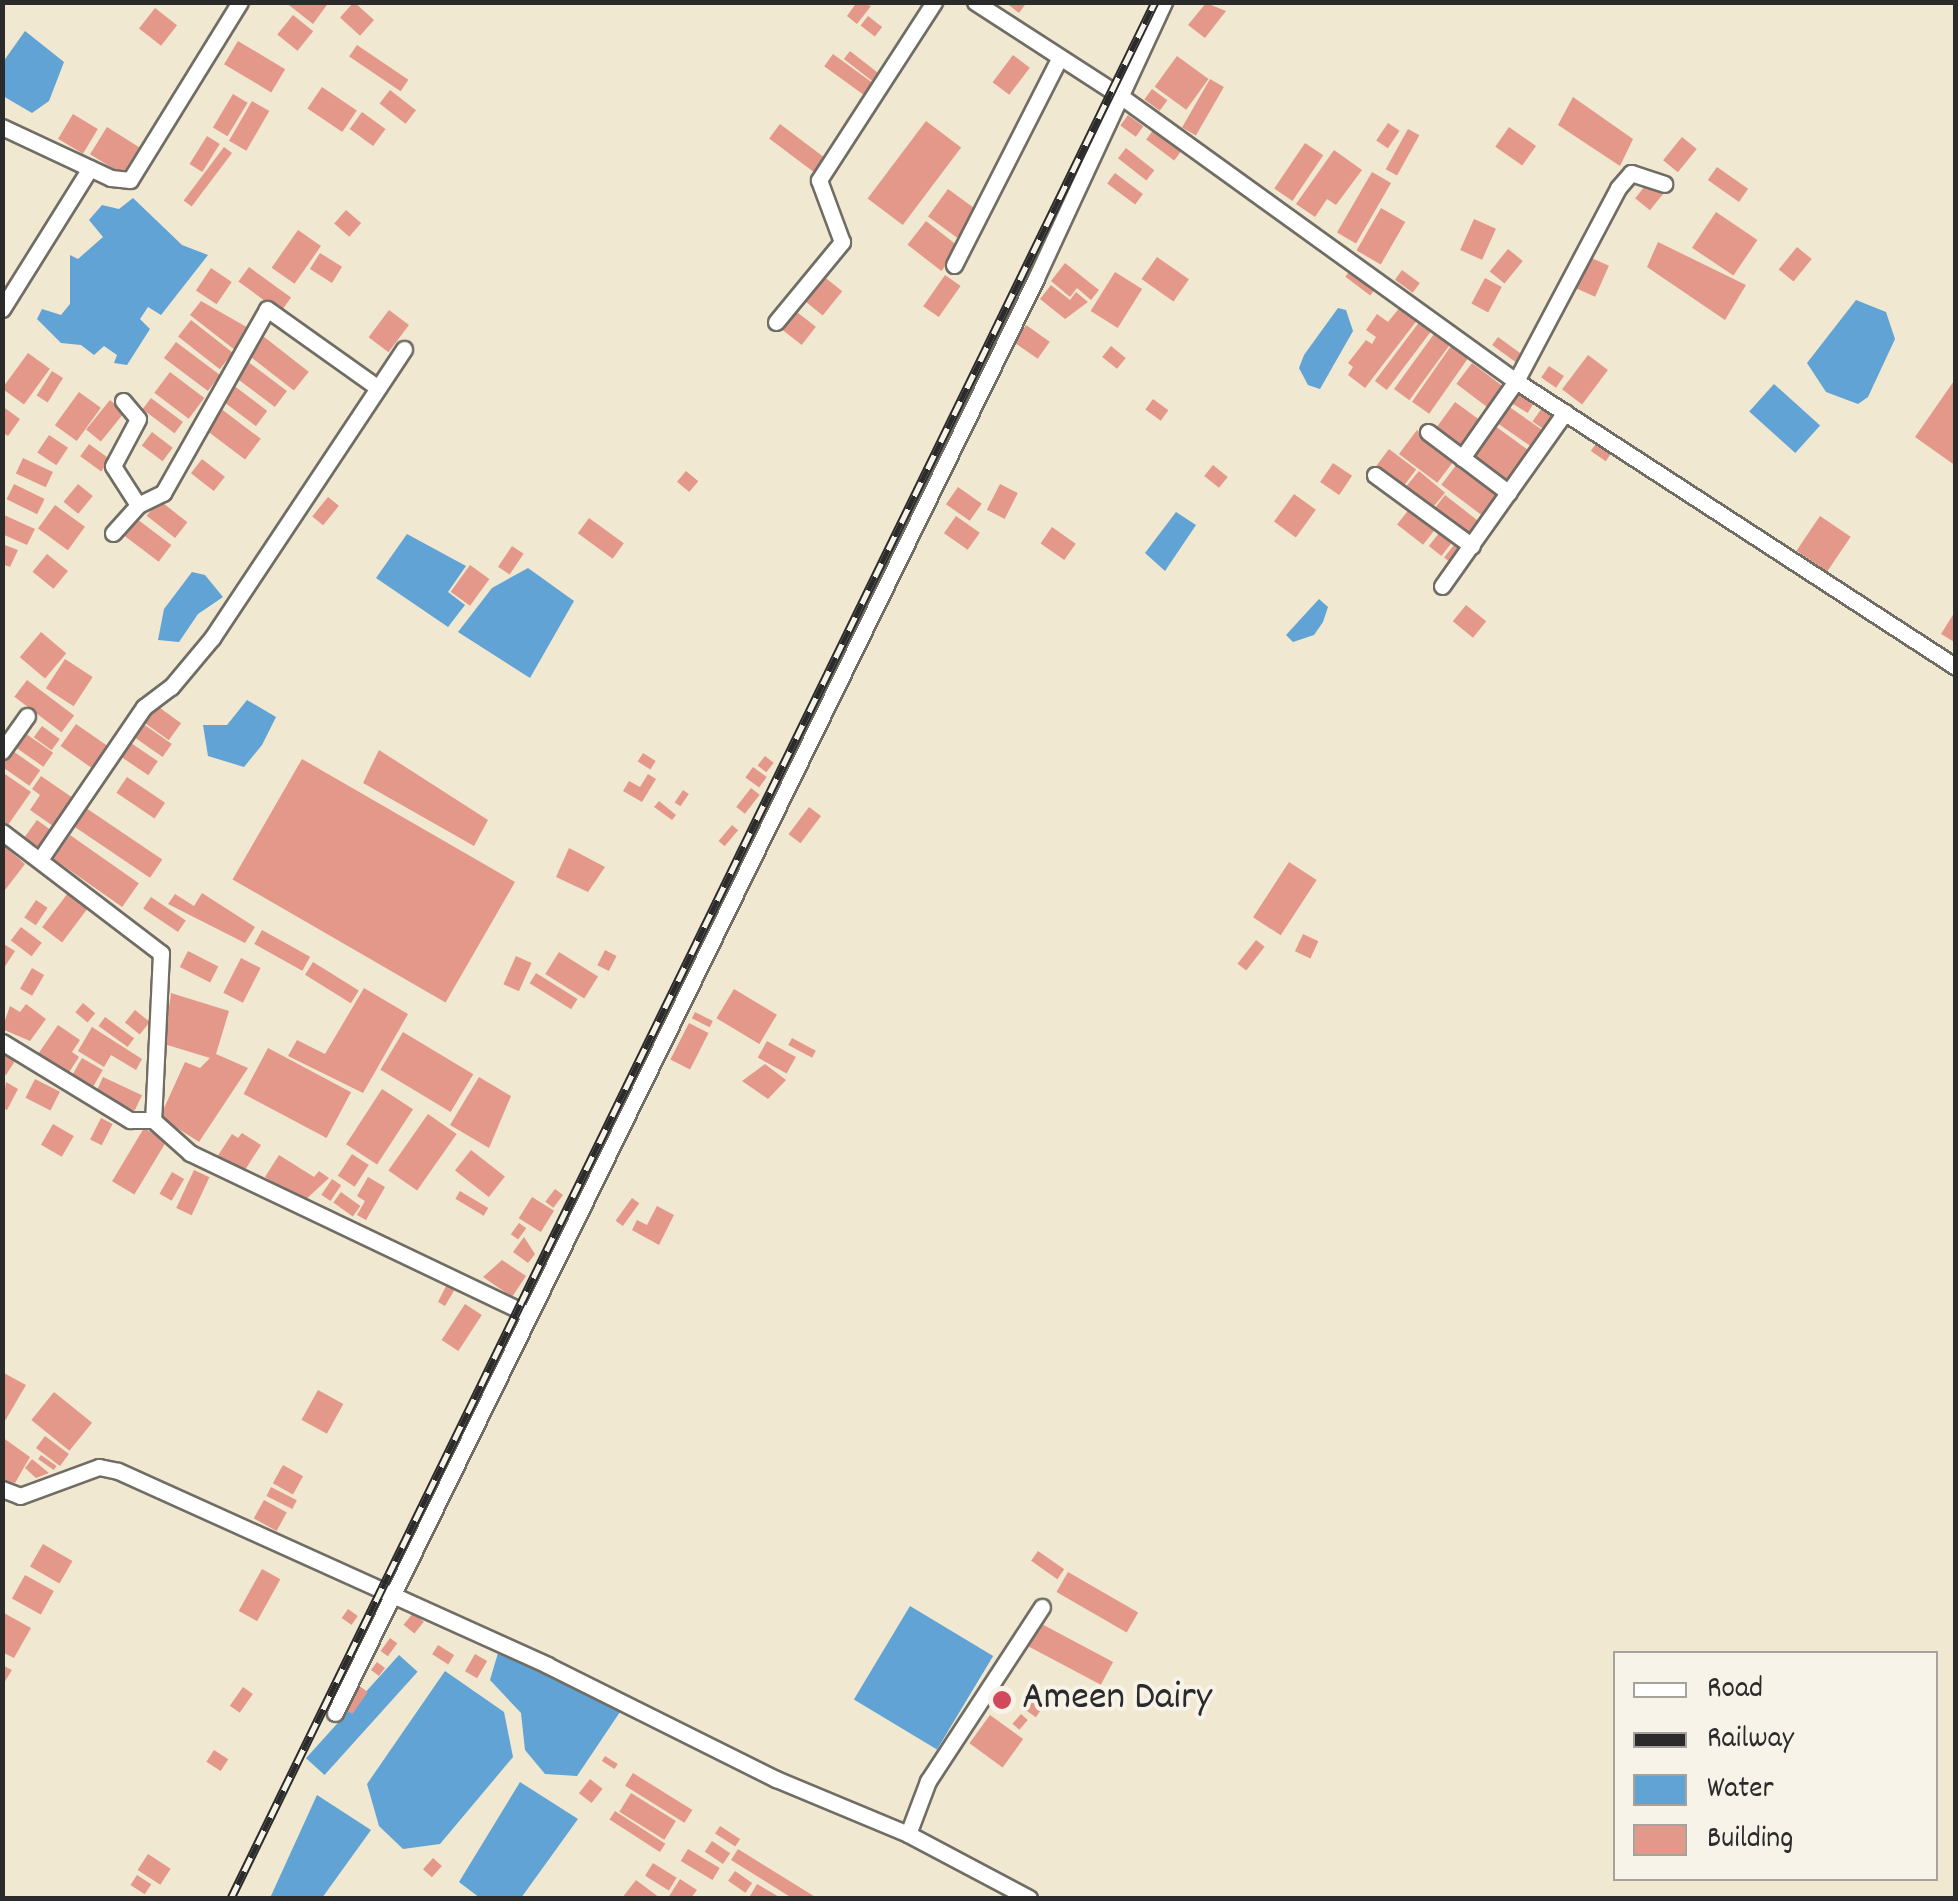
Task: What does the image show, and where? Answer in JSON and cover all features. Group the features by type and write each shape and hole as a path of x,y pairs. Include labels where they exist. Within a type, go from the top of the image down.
{"street":[{"path":"2,126 90,168 130,180 142,170 240,2"},
{"path":"776,322 842,242 819,180 934,2"},
{"path":"975,2 1119,94 1516,381 1956,667"},
{"path":"335,1713 1036,278 1164,2"},
{"path":"954,265 1059,59"},
{"path":"2,310 90,168"},
{"path":"1462,458 1516,381 1618,188 1631,173 1664,184"},
{"path":"114,533 138,504 162,493 266,309 378,388"},
{"path":"41,858 144,707 171,687 212,638 404,348"},
{"path":"123,402 138,419 113,466 138,504"},
{"path":"1442,586 1565,412"},
{"path":"1428,432 1509,493"},
{"path":"1375,474 1472,546"},
{"path":"2,752 27,716"},
{"path":"2,832 161,953 153,1120"},
{"path":"2,1042 130,1120 153,1120 190,1153 528,1314"},
{"path":"2,1489 20,1496 99,1467 118,1470 392,1594 776,1779 908,1834 1029,1898"},
{"path":"908,1834 928,1781 1042,1607"}],"water":[{"path":"25,31 64,62 49,101 32,113 3,96 3,62"},
{"path":"133,198 182,245 208,255 161,315 148,307 140,319 150,329 127,365 114,363 117,355 104,346 94,355 81,345 61,343 37,319 42,309 61,315 70,304 70,255 78,259 103,237 89,220 102,205 119,209"},
{"path":"1856,300 1886,312 1895,339 1868,397 1858,404 1826,392 1807,363"},
{"path":"1338,308 1346,310 1353,331 1320,389 1308,385 1299,368"},
{"path":"1774,384 1820,425 1795,453 1749,411"},
{"path":"1176,512 1196,525 1165,571 1145,553"},
{"path":"407,534 466,566 448,592 465,605 448,627 376,578"},
{"path":"528,568 574,601 530,678 458,632 492,588"},
{"path":"192,572 205,575 223,597 198,614 179,642 158,640 164,609"},
{"path":"1319,599 1328,607 1323,622 1314,635 1293,642 1286,635"},
{"path":"247,700 276,717 262,745 244,767 208,756 203,725 227,725"},
{"path":"910,1606 993,1656 937,1749 854,1699"},
{"path":"498,1653 622,1709 577,1776 545,1774 525,1750 521,1713 490,1680"},
{"path":"399,1655 418,1672 325,1775 306,1758"},
{"path":"445,1671 504,1712 513,1757 440,1844 403,1849 379,1826 367,1784"},
{"path":"520,1782 578,1819 521,1898 480,1898 459,1882"},
{"path":"317,1795 371,1830 322,1898 270,1898"}],"building":[{"path":"285,2 329,2 313,24"},
{"path":"354,2 374,20 360,36 340,18"},
{"path":"857,2 871,6 857,24 847,16"},
{"path":"1005,2 1027,2 1019,13"},
{"path":"1206,3 1226,11 1205,38 1188,25"},
{"path":"155,8 177,25 161,46 139,28"},
{"path":"293,15 313,31 297,51 277,34"},
{"path":"868,16 882,27 875,37 861,25"},
{"path":"238,41 285,69 271,92 224,64"},
{"path":"357,45 408,80 401,91 349,57"},
{"path":"850,51 882,76 876,84 844,59"},
{"path":"833,54 878,87 869,99 824,66"},
{"path":"1013,55 1030,68 1009,95 993,82"},
{"path":"1177,56 1209,79 1186,110 1155,87"},
{"path":"1210,79 1224,87 1196,135 1182,127"},
{"path":"322,87 357,110 342,132 307,109"},
{"path":"1152,89 1167,100 1160,111 1144,100"},
{"path":"390,90 416,110 406,124 380,103"},
{"path":"233,94 248,103 227,136 213,127"},
{"path":"1573,97 1633,139 1620,166 1558,125"},
{"path":"252,101 269,111 246,151 229,141"},
{"path":"362,112 385,129 373,146 350,129"},
{"path":"73,114 98,129 83,154 58,139"},
{"path":"1128,115 1143,126 1136,137 1120,126"},
{"path":"926,121 961,147 903,225 868,198"},
{"path":"1388,123 1400,131 1388,148 1376,140"},
{"path":"780,124 830,162 819,176 769,138"},
{"path":"107,127 139,147 122,174 90,154"},
{"path":"1509,127 1536,146 1522,166 1495,147"},
{"path":"1154,129 1182,150 1174,160 1146,139"},
{"path":"1408,129 1419,135 1397,176 1386,169"},
{"path":"207,136 220,144 202,172 190,164"},
{"path":"1682,137 1697,149 1678,172 1663,160"},
{"path":"1305,143 1323,155 1292,201 1274,189"},
{"path":"224,147 232,153 192,207 184,201"},
{"path":"1126,148 1154,170 1146,180 1118,158"},
{"path":"1334,150 1362,170 1336,205 1327,199 1315,217 1296,204"},
{"path":"1717,167 1748,189 1739,202 1708,180"},
{"path":"1372,172 1391,183 1356,244 1337,233"},
{"path":"1115,173 1143,194 1135,204 1107,183"},
{"path":"1654,175 1669,187 1650,210 1635,198"},
{"path":"948,189 977,210 957,238 928,217"},
{"path":"1381,208 1405,222 1381,264 1356,250"},
{"path":"346,210 361,223 349,237 334,224"},
{"path":"1716,212 1757,240 1733,276 1692,248"},
{"path":"1474,219 1496,229 1482,260 1460,250"},
{"path":"926,221 960,247 941,271 908,245"},
{"path":"298,230 321,246 295,284 272,268"},
{"path":"1658,242 1746,285 1725,320 1647,267"},
{"path":"1797,247 1812,259 1794,281 1779,270"},
{"path":"1508,249 1523,261 1505,283 1490,272"},
{"path":"320,253 342,267 332,283 310,269"},
{"path":"1587,256 1609,266 1595,297 1573,287"},
{"path":"1157,257 1189,279 1173,301 1142,279"},
{"path":"1065,263 1099,290 1091,300 1077,288 1070,297 1051,281"},
{"path":"249,267 291,298 280,312 238,282"},
{"path":"211,268 232,282 217,304 196,290"},
{"path":"1352,268 1377,287 1370,295 1345,277"},
{"path":"1402,270 1420,283 1413,293 1395,280"},
{"path":"1115,272 1142,289 1118,328 1091,311"},
{"path":"822,275 842,291 823,315 802,299"},
{"path":"945,275 961,286 939,317 923,306"},
{"path":"1485,278 1502,287 1488,313 1471,304"},
{"path":"1051,285 1070,300 1076,292 1088,302 1065,319 1040,299"},
{"path":"201,301 250,329 235,350 190,315"},
{"path":"1401,306 1418,319 1365,388 1348,375 1353,367 1348,363 1366,340 1372,344 1376,337 1366,330 1377,314 1388,322"},
{"path":"793,309 816,327 802,345 779,327"},
{"path":"389,310 409,325 389,352 369,337"},
{"path":"191,320 233,353 220,369 178,337"},
{"path":"1420,321 1432,330 1387,390 1375,381"},
{"path":"1026,325 1050,342 1038,359 1014,342"},
{"path":"1434,334 1449,345 1409,400 1394,389"},
{"path":"263,336 309,372 294,391 248,355"},
{"path":"1498,337 1526,357 1520,365 1492,345"},
{"path":"176,342 220,375 208,391 164,358"},
{"path":"1111,346 1126,358 1117,369 1102,357"},
{"path":"1451,346 1468,358 1429,414 1412,402"},
{"path":"28,353 50,369 24,404 2,389"},
{"path":"1588,355 1608,370 1582,404 1562,389"},
{"path":"247,361 287,391 275,407 235,377"},
{"path":"1472,363 1505,388 1489,408 1456,384"},
{"path":"1549,366 1564,376 1556,388 1541,378"},
{"path":"52,371 63,378 48,402 37,396"},
{"path":"170,372 204,398 189,419 154,393"},
{"path":"1956,378 1956,466 1915,437"},
{"path":"229,382 267,411 256,426 218,397"},
{"path":"1518,387 1537,399 1528,413 1509,401"},
{"path":"79,392 101,408 77,441 55,425"},
{"path":"151,398 183,422 175,433 143,409"},
{"path":"1153,399 1168,410 1161,421 1145,410"},
{"path":"110,400 125,412 101,441 86,430"},
{"path":"1455,402 1483,422 1461,452 1433,432"},
{"path":"1544,405 1557,414 1546,431 1533,421"},
{"path":"2,406 20,419 8,436 2,432"},
{"path":"1508,406 1547,433 1535,449 1497,422"},
{"path":"220,408 261,439 245,459 204,429"},
{"path":"1495,426 1533,454 1509,487 1471,459"},
{"path":"1417,430 1455,459 1437,483 1399,454"},
{"path":"152,432 173,448 163,461 142,446"},
{"path":"49,435 68,448 56,465 37,452"},
{"path":"1597,442 1612,452 1606,461 1591,451"},
{"path":"89,444 110,459 101,471 80,456"},
{"path":"1389,449 1416,469 1402,489 1375,468"},
{"path":"23,458 53,472 46,487 16,473"},
{"path":"202,459 225,477 214,491 191,473"},
{"path":"1460,460 1505,494 1486,518 1441,485"},
{"path":"1333,463 1352,476 1339,495 1320,482"},
{"path":"1213,465 1228,477 1219,488 1204,476"},
{"path":"686,471 698,481 689,492 677,482"},
{"path":"1419,471 1445,493 1429,512 1403,490"},
{"path":"14,484 45,499 37,514 7,499"},
{"path":"78,484 93,496 78,514 64,502"},
{"path":"1000,484 1018,493 1005,519 987,510"},
{"path":"958,487 982,504 970,521 946,504"},
{"path":"1294,494 1316,510 1296,537 1274,522"},
{"path":"1445,495 1484,525 1471,542 1432,512"},
{"path":"328,497 339,506 323,525 312,516"},
{"path":"159,500 187,522 175,538 147,516"},
{"path":"55,505 85,527 68,550 38,528"},
{"path":"1410,508 1436,528 1423,545 1397,525"},
{"path":"4,515 35,529 27,545 2,534"},
{"path":"956,516 980,533 968,550 944,533"},
{"path":"1820,516 1851,537 1827,572 1797,551"},
{"path":"589,518 624,543 613,559 578,533"},
{"path":"137,519 171,545 159,562 124,536"},
{"path":"1052,527 1076,544 1064,560 1041,543"},
{"path":"1443,528 1456,538 1441,556 1429,546"},
{"path":"1457,541 1466,548 1453,564 1444,558"},
{"path":"2,544 18,550 10,567 2,564"},
{"path":"512,546 524,554 510,575 498,567"},
{"path":"47,554 68,571 54,589 33,572"},
{"path":"470,565 489,579 470,606 451,592"},
{"path":"1466,605 1486,621 1473,638 1453,621"},
{"path":"1956,610 1956,643 1941,634"},
{"path":"41,632 66,653 45,678 20,657"},
{"path":"65,659 93,677 74,706 46,688"},
{"path":"27,680 74,716 61,732 14,697"},
{"path":"156,705 181,723 169,740 144,722"},
{"path":"139,721 172,744 163,757 130,734"},
{"path":"76,724 108,746 92,768 61,746"},
{"path":"42,726 60,739 52,750 34,737"},
{"path":"22,731 53,753 43,767 12,745"},
{"path":"128,741 158,761 148,775 118,755"},
{"path":"10,749 40,770 29,786 2,767"},
{"path":"379,750 488,820 474,846 363,783"},
{"path":"643,753 656,761 650,769 638,761"},
{"path":"765,756 774,763 766,772 758,765"},
{"path":"302,759 515,882 446,1002 232,879"},
{"path":"753,767 767,777 759,788 745,778"},
{"path":"2,772 31,792 8,825 2,821"},
{"path":"648,774 656,779 642,802 623,791 629,781 640,787"},
{"path":"41,776 73,798 53,826 30,810 40,795 32,789"},
{"path":"127,777 165,803 155,818 116,793"},
{"path":"751,788 760,795 745,814 736,807"},
{"path":"683,790 689,794 680,806 675,802"},
{"path":"659,801 676,815 672,820 654,807"},
{"path":"809,807 821,816 801,843 789,834"},
{"path":"86,808 162,859 150,878 74,826"},
{"path":"37,820 51,830 38,847 25,837"},
{"path":"732,825 738,830 725,846 719,841"},
{"path":"70,835 139,883 122,907 53,859"},
{"path":"2,844 25,864 5,890 2,888"},
{"path":"569,848 605,867 588,892 556,877"},
{"path":"1289,862 1317,880 1281,935 1253,917"},
{"path":"71,889 91,904 62,942 42,927"},
{"path":"202,893 255,927 245,943 168,904 175,894 194,906"},
{"path":"151,897 186,920 178,932 143,909"},
{"path":"36,900 48,908 36,925 24,917"},
{"path":"21,927 42,943 32,956 11,941"},
{"path":"262,930 310,957 302,971 254,944"},
{"path":"1303,934 1318,941 1310,958 1295,951"},
{"path":"1256,940 1265,947 1246,970 1238,964"},
{"path":"2,943 15,951 2,971"},
{"path":"605,950 617,956 609,971 597,965"},
{"path":"188,951 218,966 210,982 180,967"},
{"path":"559,952 598,976 584,998 545,974"},
{"path":"516,956 532,963 519,991 503,984"},
{"path":"241,958 261,968 243,1003 223,993"},
{"path":"313,962 359,991 351,1003 305,975"},
{"path":"32,968 44,975 32,996 20,989"},
{"path":"536,973 578,999 571,1009 530,983"},
{"path":"364,988 408,1014 363,1093 288,1056 297,1040 325,1054"},
{"path":"734,989 777,1015 759,1044 716,1018"},
{"path":"171,993 229,1011 216,1054 248,1068 199,1142 160,1117 185,1062 200,1068 210,1058 164,1044"},
{"path":"83,1003 95,1013 88,1022 75,1012"},
{"path":"26,1004 46,1019 30,1041 2,1029 10,1006 20,1012"},
{"path":"135,1010 150,1022 140,1034 125,1022"},
{"path":"695,1012 713,1021 710,1027 692,1018"},
{"path":"105,1017 134,1038 128,1047 99,1026"},
{"path":"689,1023 709,1033 690,1070 670,1060"},
{"path":"58,1025 80,1040 72,1052 79,1057 66,1077 36,1057"},
{"path":"92,1027 142,1059 136,1070 111,1055 104,1067 78,1051"},
{"path":"403,1032 473,1074 451,1112 380,1070"},
{"path":"792,1038 816,1051 812,1058 788,1045"},
{"path":"767,1041 796,1057 787,1074 758,1058"},
{"path":"268,1048 351,1092 327,1138 244,1094"},
{"path":"2,1049 17,1058 6,1075 2,1073"},
{"path":"82,1058 103,1070 91,1091 70,1079"},
{"path":"765,1064 786,1080 768,1099 742,1081"},
{"path":"103,1077 142,1095 135,1111 96,1092"},
{"path":"479,1077 511,1096 489,1148 450,1125"},
{"path":"35,1079 60,1092 50,1110 25,1098"},
{"path":"6,1082 18,1089 7,1110 2,1108"},
{"path":"382,1089 413,1109 377,1165 346,1144"},
{"path":"428,1114 457,1134 417,1191 388,1171"},
{"path":"101,1118 113,1124 102,1145 90,1139"},
{"path":"53,1124 74,1136 62,1157 41,1145"},
{"path":"144,1128 166,1141 134,1195 112,1181"},
{"path":"242,1133 261,1145 243,1173 217,1157 232,1134 238,1138"},
{"path":"471,1150 505,1176 489,1197 455,1170"},
{"path":"352,1154 369,1165 355,1187 338,1176"},
{"path":"279,1155 314,1177 319,1171 329,1178 303,1202 265,1177"},
{"path":"194,1170 209,1177 192,1215 176,1208"},
{"path":"172,1172 184,1179 172,1201 160,1194"},
{"path":"368,1177 385,1187 366,1220 357,1215 365,1201 357,1196"},
{"path":"332,1179 341,1185 330,1201 321,1195"},
{"path":"555,1189 563,1195 553,1208 545,1202"},
{"path":"460,1191 488,1208 484,1216 455,1199"},
{"path":"341,1192 360,1206 353,1217 333,1203"},
{"path":"532,1197 554,1211 541,1232 519,1218"},
{"path":"632,1198 639,1203 623,1226 616,1221"},
{"path":"657,1206 674,1215 659,1245 632,1230 637,1220 647,1225"},
{"path":"519,1223 526,1228 518,1240 511,1234"},
{"path":"524,1237 535,1254 528,1263 513,1252"},
{"path":"502,1260 526,1276 512,1297 483,1277"},
{"path":"447,1284 455,1289 445,1306 438,1302"},
{"path":"465,1304 482,1315 458,1351 442,1340"},
{"path":"2,1372 26,1385 2,1426"},
{"path":"318,1390 343,1404 327,1434 302,1420"},
{"path":"54,1392 92,1423 69,1451 31,1420"},
{"path":"45,1436 69,1454 60,1466 36,1448"},
{"path":"2,1437 30,1457 15,1483 2,1480"},
{"path":"41,1455 57,1466 54,1470 38,1459"},
{"path":"32,1459 49,1473 36,1478 25,1468"},
{"path":"283,1465 303,1476 293,1495 273,1483"},
{"path":"271,1487 297,1500 292,1509 266,1496"},
{"path":"264,1500 287,1513 277,1531 254,1518"},
{"path":"43,1544 72,1561 59,1584 30,1567"},
{"path":"1038,1551 1064,1569 1057,1579 1031,1561"},
{"path":"262,1569 280,1579 257,1621 239,1611"},
{"path":"1068,1572 1138,1612 1127,1632 1056,1592"},
{"path":"25,1575 54,1591 41,1615 12,1599"},
{"path":"348,1609 358,1616 352,1625 342,1618"},
{"path":"4,1613 31,1628 14,1658 2,1652"},
{"path":"413,1613 424,1622 414,1633 404,1625"},
{"path":"1038,1622 1113,1662 1101,1685 1026,1645"},
{"path":"390,1638 397,1643 388,1656 381,1651"},
{"path":"438,1645 454,1655 448,1664 432,1654"},
{"path":"475,1654 487,1661 477,1678 465,1671"},
{"path":"377,1662 385,1668 379,1676 371,1670"},
{"path":"2,1665 12,1670 2,1686"},
{"path":"358,1685 368,1692 352,1714 343,1707"},
{"path":"243,1687 253,1694 240,1713 230,1706"},
{"path":"1029,1699 1042,1708 1036,1717 1023,1708"},
{"path":"1021,1714 1028,1720 1019,1730 1012,1724"},
{"path":"990,1715 1023,1739 1003,1767 969,1743"},
{"path":"214,1750 228,1759 221,1771 206,1762"},
{"path":"605,1756 618,1764 615,1769 602,1761"},
{"path":"633,1773 692,1810 684,1823 625,1786"},
{"path":"590,1779 603,1789 592,1803 579,1793"},
{"path":"631,1793 676,1821 664,1840 619,1812"},
{"path":"615,1811 665,1844 660,1852 610,1819"},
{"path":"720,1826 740,1839 735,1847 715,1834"},
{"path":"712,1841 730,1853 723,1864 705,1852"},
{"path":"688,1849 720,1868 713,1880 681,1861"},
{"path":"738,1849 817,1898 792,1898 731,1860"},
{"path":"148,1854 171,1869 160,1885 138,1870"},
{"path":"433,1858 442,1866 432,1877 423,1869"},
{"path":"653,1863 677,1878 669,1891 645,1876"},
{"path":"735,1871 752,1883 745,1893 728,1881"},
{"path":"137,1875 151,1884 145,1894 130,1885"},
{"path":"680,1879 697,1890 691,1898 668,1898"},
{"path":"636,1880 660,1898 622,1898"},
{"path":"757,1884 781,1898 750,1896"}],"railway":[{"path":"231,1898 1155,2"}],"place":[{"name":"Ameen Dairy","path":"1002,1700"}]}
